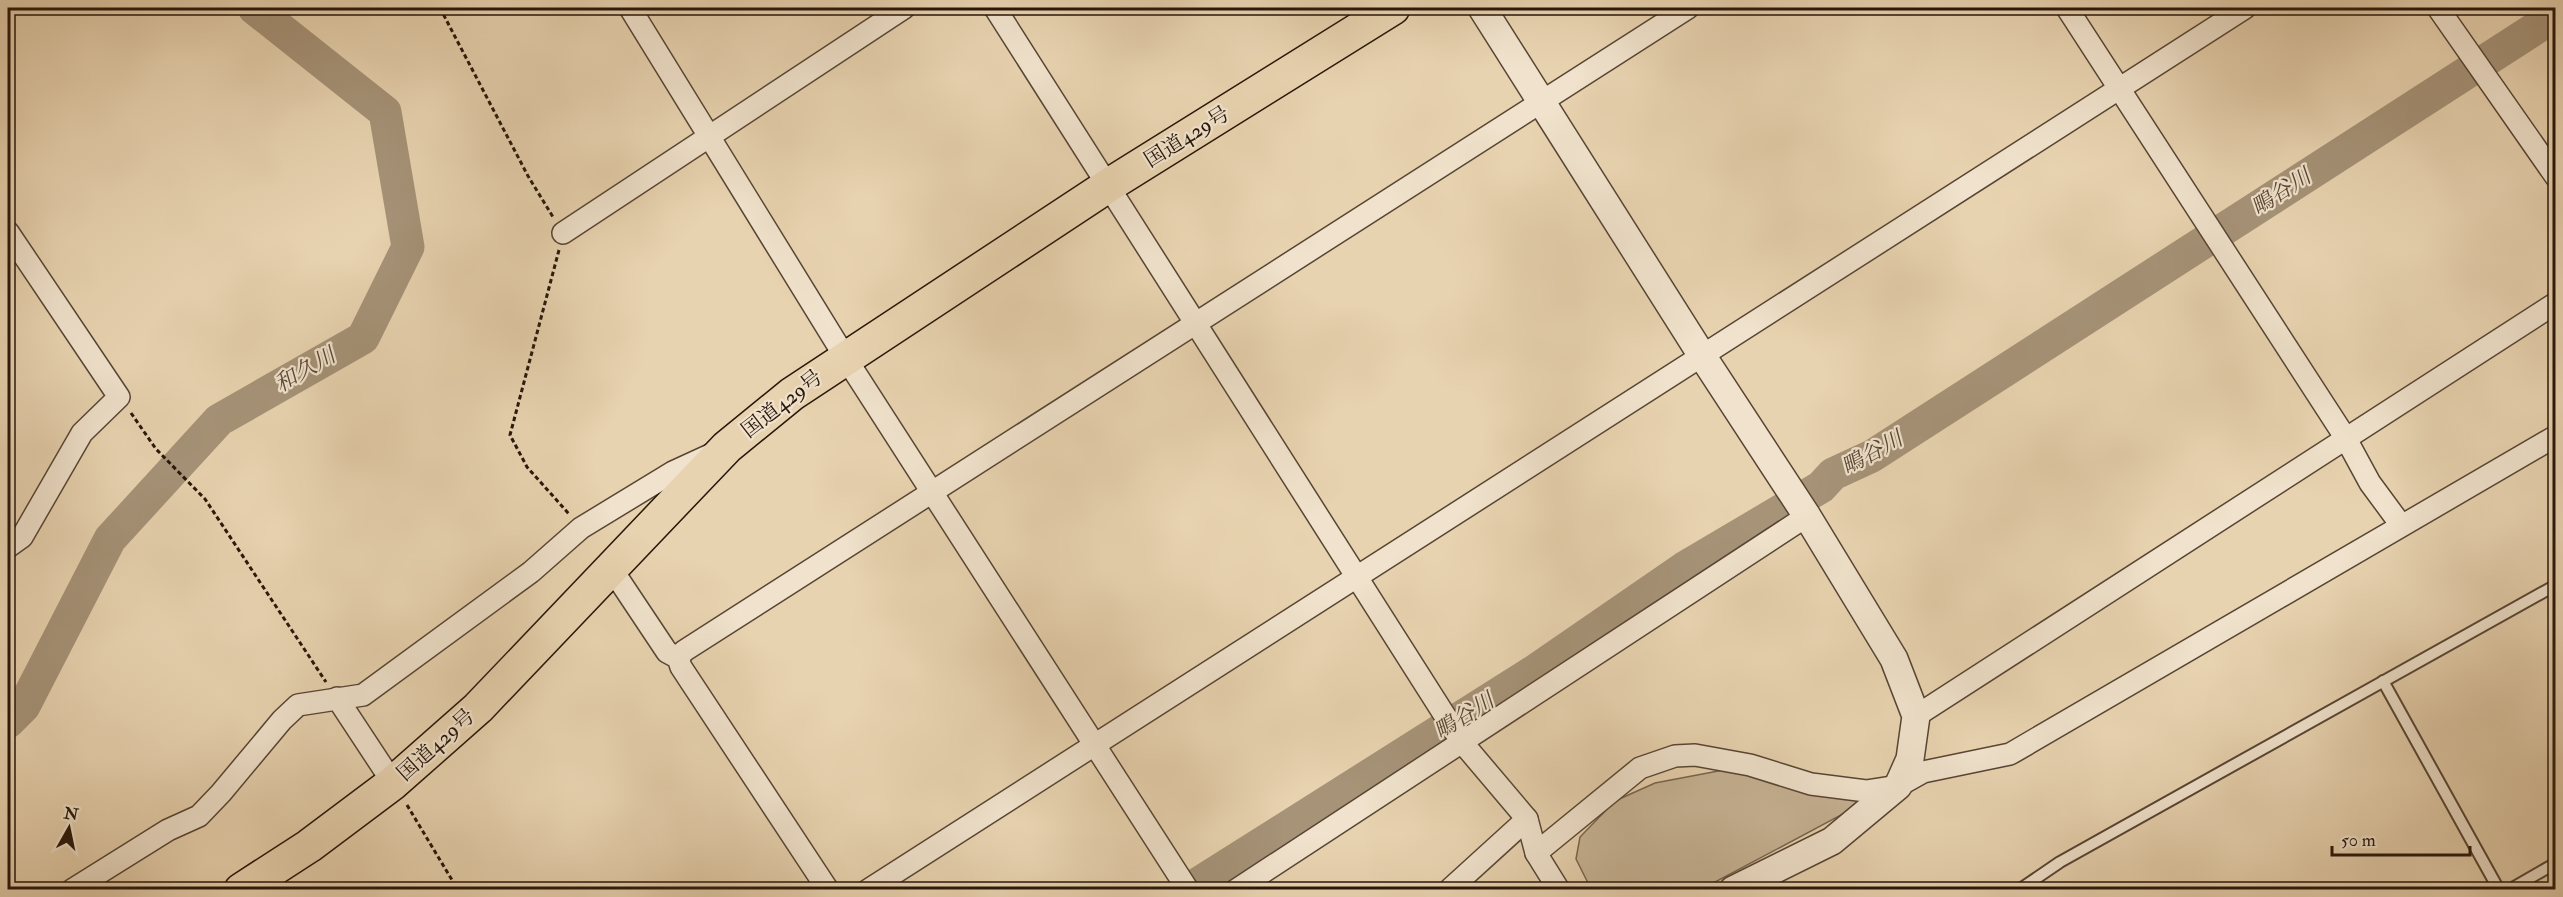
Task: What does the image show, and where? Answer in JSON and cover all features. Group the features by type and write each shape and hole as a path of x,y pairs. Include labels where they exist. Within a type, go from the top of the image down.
{"highway":[{"name":"国道429号","path":"241,890 309,846 393,783 478,708 727,447 792,394 1109,185 1393,8"}],"street":[{"path":"630,8 711,136 845,357 1188,890"},
{"path":"563,233 904,8"},
{"path":"995,8 1461,741 1527,819 1536,853 1559,890"},
{"path":"1482,8 1543,100 1701,354 1807,516 1894,659 1916,716 1910,759 1898,786"},
{"path":"678,658 684,651 932,491 1197,324 1688,8"},
{"path":"2067,8 2345,437 2370,483 2401,525"},
{"path":"868,890 1701,354 2245,8"},
{"path":"2438,8 2556,177"},
{"path":"8,232 119,397 82,433 22,537 8,547"},
{"path":"1916,716 2345,437 2556,303"},
{"path":"1733,890 1832,841 1898,786 1923,772 2010,754 2556,436"},
{"path":"72,890 168,830 198,816 221,793 282,720 298,705 363,695 531,572 581,528 673,472 727,447"},
{"path":"1236,890 1807,516"},
{"path":"611,568 667,652 678,658 681,667 828,890"},
{"path":"337,698 393,783"},
{"path":"1536,853 1640,768 1676,756 1695,755 1749,765 1811,784 1866,791 1898,786"},
{"path":"1449,890 1527,819"}],"lane":[{"path":"2019,890 2060,862 2556,585"},
{"path":"2383,681 2499,890"},
{"path":"2509,890 2556,863"}],"path":[{"path":"440,8 528,176 563,233 540,328 510,435 527,466 581,528"},
{"path":"119,397 156,449 205,500 337,698"},
{"path":"393,783 458,890"}],"shaded area":[{"path":"1734,768 1855,797 1858,806 1702,889 1591,889 1576,859 1580,837 1615,801 1655,783"}],"waterway":[{"name":"和久川","path":"8,722 24,706 110,539 219,420 363,338 408,247 385,112 254,8"},
{"name":"鴫谷川","path":"1188,890 1533,672 1684,568 1821,487 1833,474 1872,456 2556,15"}]}
